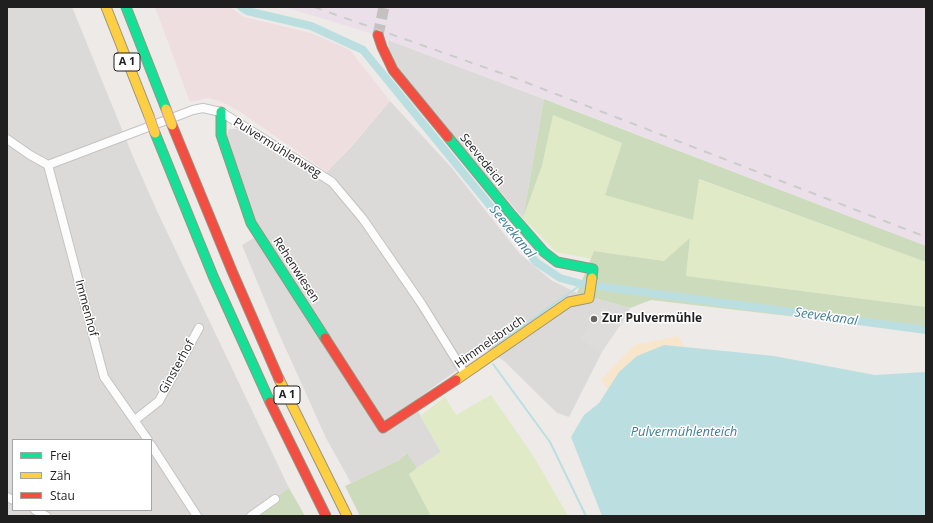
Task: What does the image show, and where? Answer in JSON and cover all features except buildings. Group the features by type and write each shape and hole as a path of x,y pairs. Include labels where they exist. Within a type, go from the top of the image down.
{"main road":[{"name":"A 1","path":"106,7 148,116 222,297 264,390 326,516"},
{"name":"A 1","path":"126,7 172,125 232,271 282,385 347,516"},
{"name":"Seevedeich","path":"378,35 393,70 510,213 544,252 557,262 592,274"},
{"name":"Rehenwiesen","path":"221,112 221,135 251,223 383,428"},
{"name":"Himmelsbruch","path":"383,428 465,374 569,302 589,298 592,274"}],"street":[{"name":"Pulvermühlenweg","path":"48,165 193,110 203,108 221,112 332,182 363,219 417,296 465,374"},
{"path":"7,139 11,143 48,165"},
{"name":"Immenhof","path":"48,165 104,377 147,439"},
{"name":"Ginsterhof","path":"135,420 159,401 199,328"},
{"path":"152,447 197,516"},
{"path":"251,516 276,499"},
{"path":"37,511 46,516"}],"shaded area":[{"path":"7,7 72,7 134,159 157,211 289,488 250,514 251,516 7,516"},
{"path":"155,7 230,7 244,17 311,33 350,50 390,101 327,172 239,111 222,102 208,98 190,102"},
{"path":"284,7 926,7 926,246 370,33"},
{"path":"388,40 544,99 523,218 409,85 389,54"},
{"path":"390,101 451,167 520,254 551,280 577,293 630,308 603,350 569,417 557,413 504,361 486,349 413,402 441,452 417,468 406,453 399,460 351,483 326,438 276,327 242,245 262,233 253,217 226,137 229,129 237,129 319,180 352,146"},
{"path":"603,306 624,320 601,353 580,339"}],"green space":[{"path":"544,99 926,246 926,262 699,179 693,220 605,195 622,143 553,115 542,166 523,218"},
{"path":"553,115 622,143 605,194 693,220 698,179 926,262 926,307 686,276 690,239 664,261 594,251 592,259 556,252 523,218 542,166"},
{"path":"690,238 686,276 926,307 926,332 651,300 630,308 577,293 594,251 664,261"},
{"path":"491,395 534,457 568,516 431,516 409,473 441,452 420,416 445,397 456,415"},
{"path":"407,453 417,468 409,474 431,516 360,516 345,486 399,460"},
{"path":"289,488 305,516 251,516 250,514"}],"sand":[{"path":"678,336 685,347 664,345 619,372 608,390 601,380 634,345"}],"water":[{"name":"Pulvermühlenteich","path":"664,345 774,356 875,375 926,372 926,516 602,516 571,437 584,415 599,403 619,372 637,356"}],"waterway":[{"name":"Seevekanal","path":"241,7 247,11 311,26 363,50 536,262 560,278 582,284 926,330"},
{"path":"493,348 582,284"},
{"path":"493,364 550,442 586,516"}],"tunnel":[{"path":"378,35 384,7"}],"railway":[{"path":"314,7 512,77 926,237"}],"traffic: fast":[{"path":"126,7 166,109"},
{"path":"221,112 221,135 251,223 325,338"},
{"path":"155,133 213,276 270,402"},
{"path":"448,137 544,252 557,262 593,269 592,278"}],"traffic: slow":[{"path":"106,7 149,116"},
{"path":"166,109 172,125"},
{"path":"149,116 155,133"},
{"path":"456,380 569,302 589,298 592,278"},
{"path":"279,379 347,516"}],"traffic: jam":[{"path":"378,35 393,70 448,137"},
{"path":"172,125 232,271 279,379"},
{"path":"325,338 383,428 456,380"},
{"path":"270,402 326,516"}],"place":[{"name":"Zur Pulvermühle","path":"594,319"}]}
